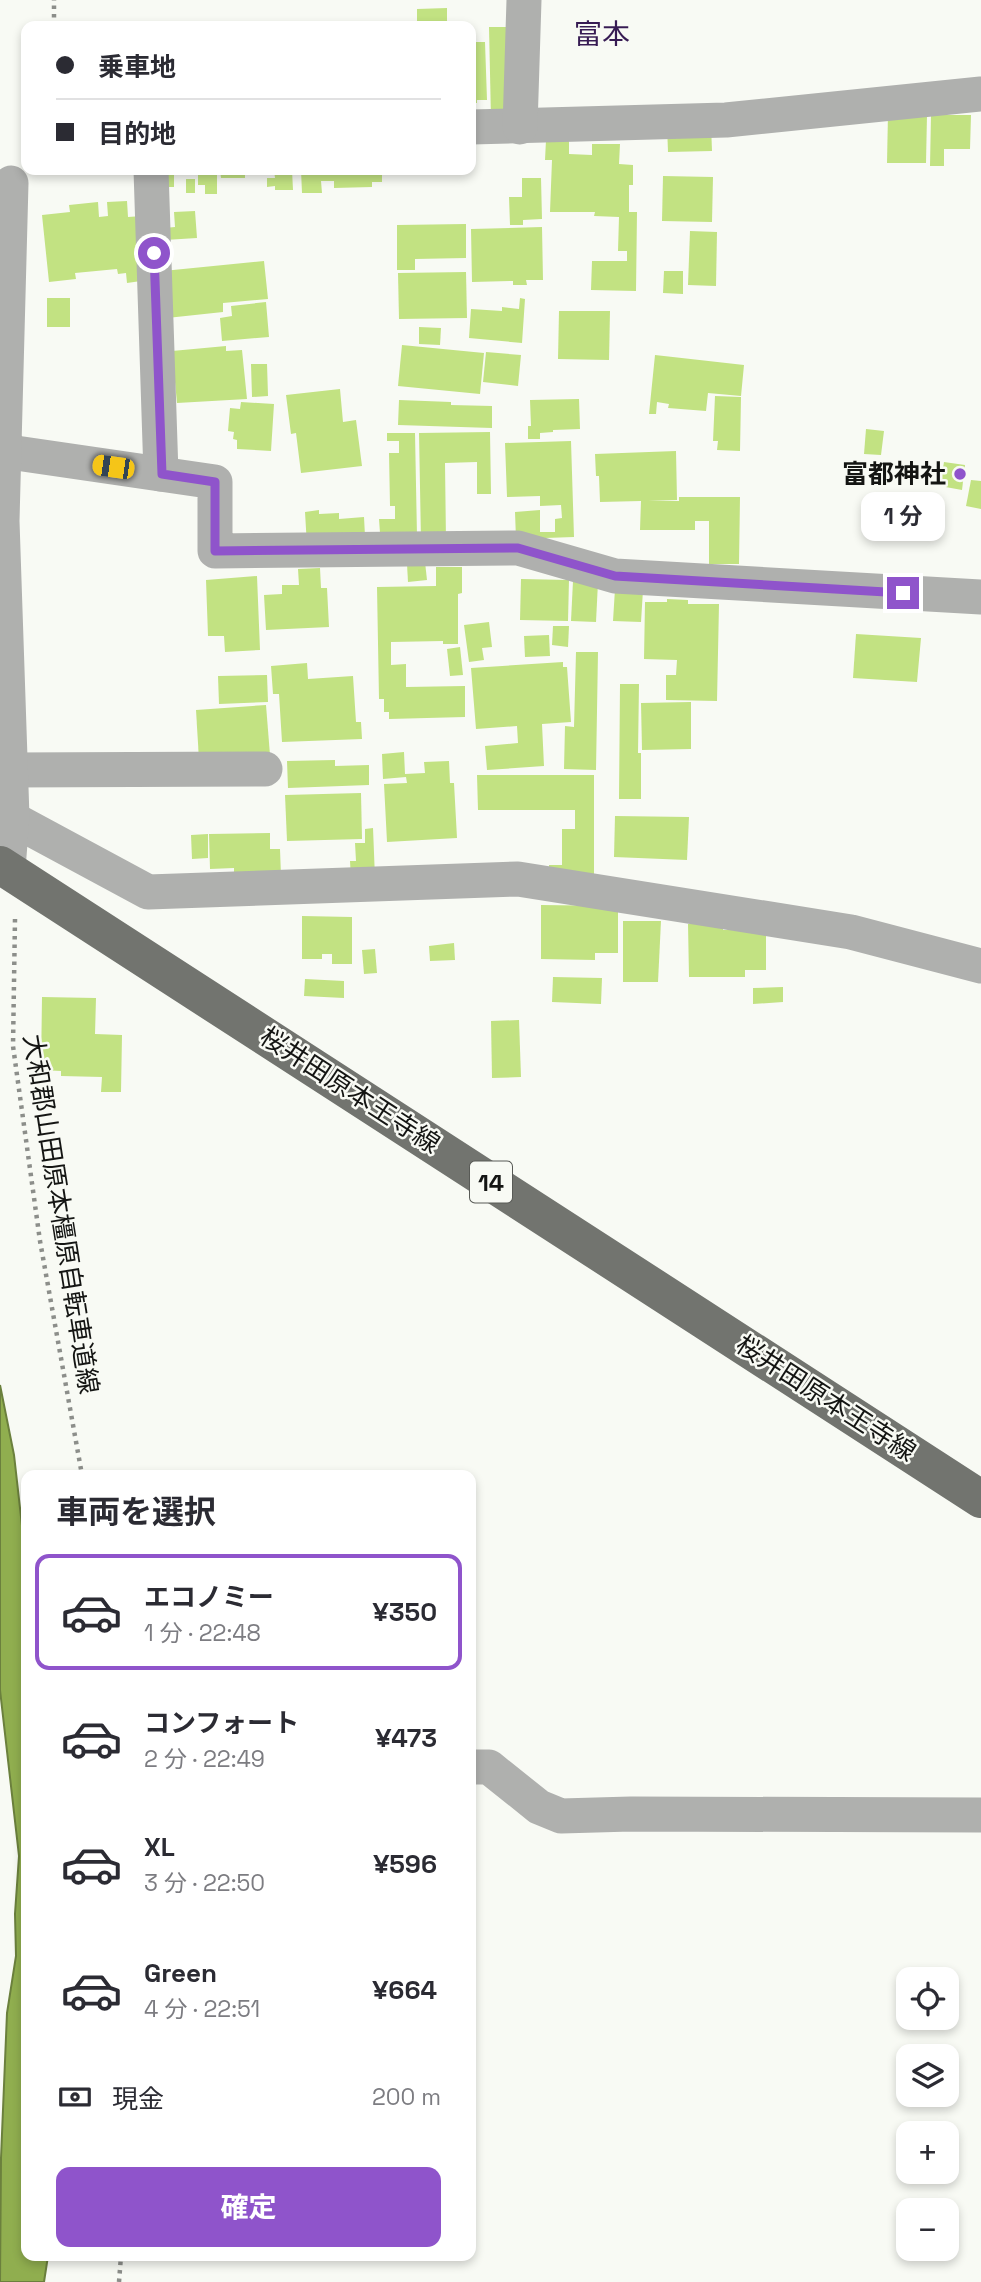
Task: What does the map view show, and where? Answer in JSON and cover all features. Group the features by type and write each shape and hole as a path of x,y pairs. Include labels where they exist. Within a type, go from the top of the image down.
{"main road":[{"name":"桜井田原本王寺線","path":"6,868 981,1499"}],"street":[{"path":"520,127 524,0"},
{"path":"476,127 726,120 981,94"},
{"path":"151,175 162,474"},
{"path":"6,868 12,817 2,521 11,183"},
{"path":"3,445 16,453 215,482 215,551 518,548 615,576 981,597"},
{"path":"10,770 265,769"},
{"path":"20,823 148,892 518,879 851,932 981,966"},
{"path":"476,1767 489,1767 539,1807 561,1816 981,1815"}],"path":[{"path":"54,0 54,21"},
{"name":"大和郡山田原本橿原自転車道線","path":"6,868 13,1046 40,1241 81,1470"},
{"path":"119,2282 121,2261"}],"shaded area":[{"path":"0,1385 14,1455 21,1517 21,2261 47,2261 44,2282 0,2282 1,2158 7,2013 16,1956 15,1914 19,1856 0,1690"}],"building":[{"path":"447,8 447,21 417,21 417,9"},
{"path":"489,27 512,27 515,118 491,119"},
{"path":"476,42 485,42 487,100 477,100 477,103"},
{"path":"888,113 927,115 926,163 887,163"},
{"path":"931,115 971,115 970,149 944,149 944,166 930,166"},
{"path":"711,124 712,151 668,152 667,125"},
{"path":"546,140 569,140 569,154 592,155 592,144 620,144 619,164 633,165 633,185 629,185 629,212 637,212 636,291 591,290 592,261 627,261 627,251 618,251 619,217 594,216 595,212 550,212 552,160 545,160"},
{"path":"155,175 174,175 174,187 155,187"},
{"path":"198,175 217,175 217,194 205,194 205,185 198,185"},
{"path":"221,175 245,175 245,178 221,178"},
{"path":"275,175 292,175 293,190 267,187 267,178 275,178"},
{"path":"301,175 382,175 382,182 372,182 372,187 334,188 334,181 321,181 322,193 302,193"},
{"path":"663,176 713,177 712,222 662,221"},
{"path":"522,178 541,178 542,219 523,220 523,225 510,225 509,197 522,197"},
{"path":"186,179 195,179 195,193 186,193"},
{"path":"127,201 128,217 142,216 148,280 127,283 126,273 118,274 117,269 75,273 76,279 49,282 42,215 70,212 69,205 98,202 99,217 108,216 107,202"},
{"path":"195,211 197,238 165,240 164,228 175,227 174,212"},
{"path":"466,224 466,258 415,259 415,270 397,270 397,225"},
{"path":"542,227 543,280 526,280 527,285 513,285 513,281 472,282 471,229"},
{"path":"690,231 717,232 716,286 688,285"},
{"path":"264,261 268,299 223,303 223,312 167,318 163,271"},
{"path":"664,271 683,271 683,294 663,293"},
{"path":"466,272 467,318 399,319 398,273"},
{"path":"47,298 70,298 70,327 47,327"},
{"path":"520,298 525,299 522,343 469,338 471,309 519,309"},
{"path":"266,302 269,337 222,341 220,318 232,316 231,306"},
{"path":"559,311 610,311 609,360 558,359"},
{"path":"419,327 441,328 440,345 419,344"},
{"path":"402,345 484,353 480,394 398,386"},
{"path":"226,346 226,351 242,350 247,399 177,403 172,351"},
{"path":"486,352 521,355 518,386 483,382"},
{"path":"655,355 744,365 741,396 708,393 706,411 668,408 669,404 657,402 656,414 649,414"},
{"path":"251,364 267,364 268,396 252,397"},
{"path":"340,389 343,422 356,420 362,466 301,473 296,433 291,434 286,395"},
{"path":"715,396 741,397 740,451 717,450 718,441 713,441"},
{"path":"579,399 580,429 553,430 540,433 540,439 528,439 528,426 531,426 530,400"},
{"path":"399,400 492,406 492,428 398,425"},
{"path":"241,402 274,404 271,451 237,449 237,440 233,439 234,432 228,431 230,408 240,409"},
{"path":"866,429 884,431 881,455 864,454"},
{"path":"490,432 491,494 477,494 477,462 445,463 446,541 421,541 419,433"},
{"path":"387,433 415,433 417,536 380,533 379,519 395,519 395,506 390,506 389,453 399,453 399,441 387,441"},
{"path":"571,441 574,537 516,539 515,512 540,510 540,532 555,532 555,519 562,518 561,505 540,506 540,496 507,497 505,443"},
{"path":"676,451 677,500 648,501 679,501 679,497 740,497 739,564 709,564 709,521 695,521 695,530 640,530 641,501 600,502 595,454"},
{"path":"944,462 965,465 962,490 940,486"},
{"path":"971,480 981,481 981,509 966,506"},
{"path":"319,510 319,514 339,513 339,519 364,517 365,536 307,546 305,512"},
{"path":"425,562 427,580 408,582 407,564"},
{"path":"436,567 462,567 462,593 458,594 458,644 443,644 443,641 391,642 391,665 406,664 406,687 465,686 465,717 389,719 389,712 384,712 384,699 379,699 377,587 436,586"},
{"path":"320,568 321,588 327,588 329,627 266,630 264,595 282,594 282,585 299,585 298,569"},
{"path":"257,576 260,650 225,652 224,636 208,636 206,580"},
{"path":"521,579 569,580 568,621 520,620"},
{"path":"573,581 598,582 596,622 571,621"},
{"path":"615,589 643,590 641,622 613,621"},
{"path":"667,599 688,600 688,604 719,604 717,701 666,700 666,675 676,675 677,660 644,659 645,602 667,602"},
{"path":"489,622 492,647 482,648 484,660 469,662 464,625"},
{"path":"553,626 569,626 568,647 552,645"},
{"path":"856,634 921,638 917,682 853,678"},
{"path":"549,635 550,656 525,657 524,636"},
{"path":"460,647 463,675 450,676 447,649"},
{"path":"576,652 598,652 596,770 564,769 565,726 574,727"},
{"path":"563,662 563,667 567,667 571,722 542,724 544,766 487,770 485,746 518,743 517,726 476,729 471,668"},
{"path":"307,663 308,679 353,676 356,722 361,722 362,739 282,742 279,694 273,694 271,666"},
{"path":"267,675 268,702 219,704 218,676"},
{"path":"620,684 639,684 638,753 641,753 641,799 619,799"},
{"path":"691,702 691,749 642,750 641,703"},
{"path":"266,705 270,755 199,760 196,710"},
{"path":"404,752 405,774 425,773 424,762 449,761 450,783 454,783 457,838 387,842 384,784 407,783 406,777 383,779 382,754"},
{"path":"335,760 335,766 369,765 369,785 288,788 287,761"},
{"path":"477,775 594,775 594,878 549,879 549,865 562,865 562,829 575,829 575,810 478,810"},
{"path":"361,793 362,839 287,841 285,795"},
{"path":"615,816 689,817 687,860 614,857"},
{"path":"373,828 375,878 351,879 350,861 356,861 355,843 365,843 365,829"},
{"path":"270,833 270,849 280,849 281,876 234,873 234,868 210,869 209,834"},
{"path":"208,834 208,858 192,859 191,835"},
{"path":"541,905 618,906 618,953 595,953 595,960 541,959"},
{"path":"302,916 352,917 352,964 332,964 332,954 322,954 322,959 302,959"},
{"path":"623,921 661,921 658,982 623,982"},
{"path":"688,924 723,924 723,930 766,930 766,970 745,970 745,977 689,977"},
{"path":"454,943 455,960 430,961 429,946"},
{"path":"375,949 377,973 364,974 362,950"},
{"path":"553,977 602,978 601,1004 552,1002"},
{"path":"305,979 344,981 344,998 304,996"},
{"path":"783,987 783,1002 753,1004 753,988"},
{"path":"42,997 96,998 95,1034 122,1035 121,1092 101,1092 102,1077 61,1076 61,1071 41,1070"},
{"path":"519,1020 521,1077 492,1078 491,1021"}],"place":[{"name":"富都神社","path":"960,474"}],"district":[{"name":"富本","path":"602,34"}],"route":[{"path":"154,253 162,474 215,482 215,551 518,548 615,576 903,593"}]}
